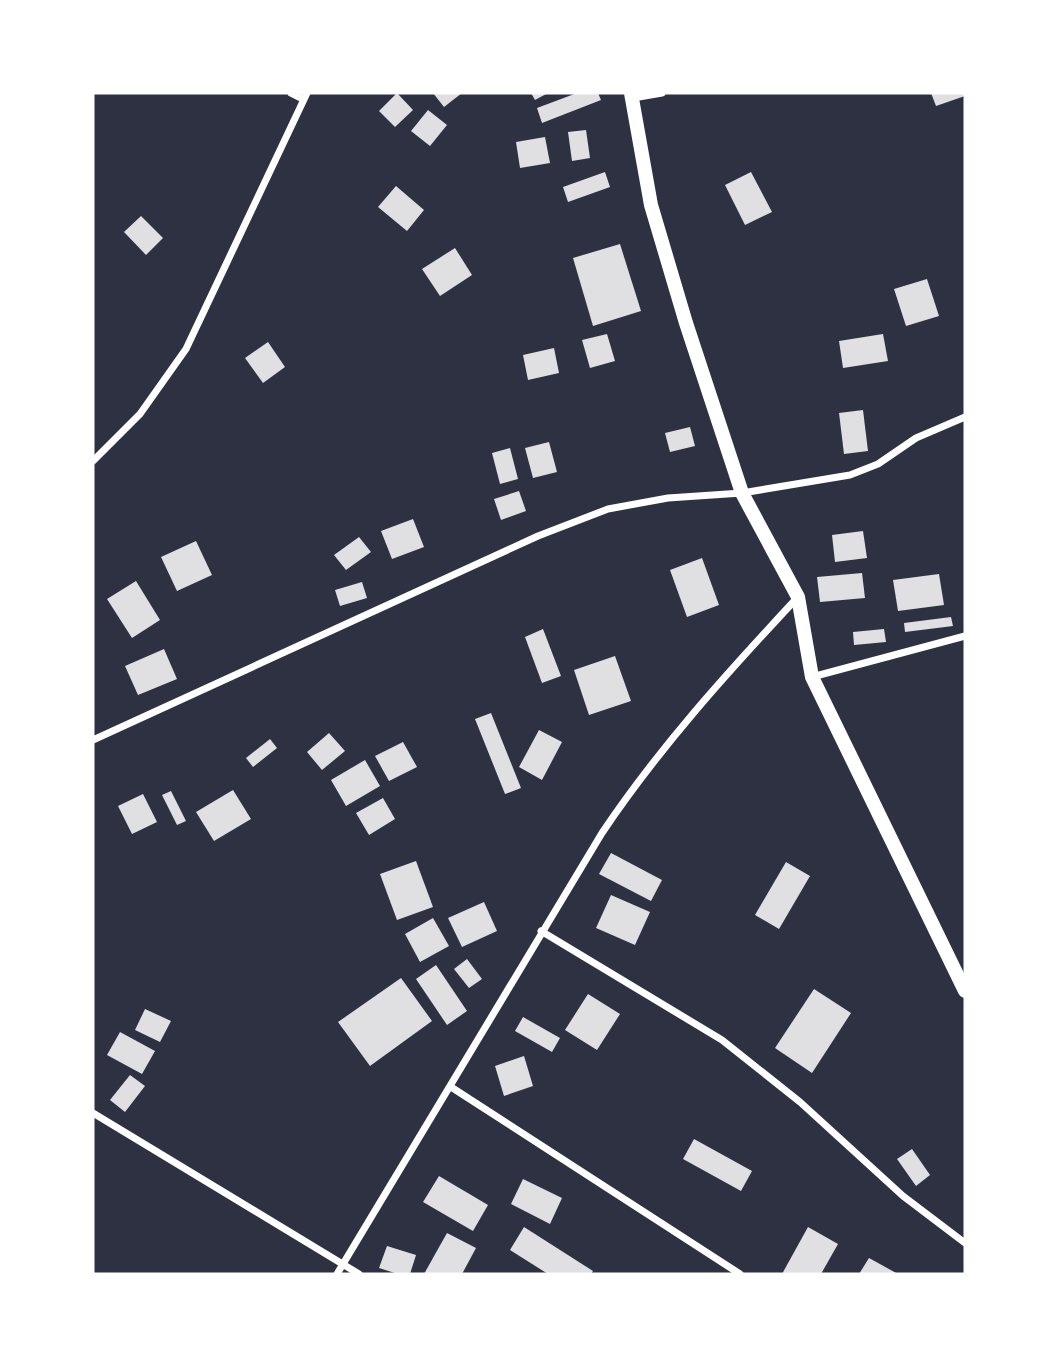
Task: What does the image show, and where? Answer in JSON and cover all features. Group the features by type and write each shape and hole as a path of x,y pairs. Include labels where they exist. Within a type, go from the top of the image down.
{"main road":[{"path":"632,95 651,205 686,323 742,493 798,597 812,677 965,991"}],"street":[{"path":"93,461 140,414 186,349 305,96 291,93"},
{"path":"632,95 662,93"},
{"path":"93,740 538,536 608,509 668,498 742,493 850,475 878,464 916,438 965,417"},
{"path":"337,1274 601,833 639,778 692,714 798,597"},
{"path":"812,677 965,636"},
{"path":"541,931 722,1040 800,1102 903,1196 965,1243"},
{"path":"451,1087 740,1274"},
{"path":"93,1113 359,1274"}],"building":[{"path":"397,93 413,110 395,127 379,111"},
{"path":"433,93 462,93 444,107"},
{"path":"531,93 548,93 535,100"},
{"path":"577,93 598,93 601,100 542,123 537,108"},
{"path":"931,93 965,93 965,96 936,106"},
{"path":"428,110 447,125 430,146 411,131"},
{"path":"586,130 590,158 572,161 568,132"},
{"path":"545,137 550,163 520,168 516,142"},
{"path":"605,172 610,187 568,202 563,187"},
{"path":"751,172 772,212 745,225 725,185"},
{"path":"396,186 424,210 407,231 378,207"},
{"path":"141,216 163,238 146,255 124,232"},
{"path":"620,244 641,311 593,326 573,258"},
{"path":"455,248 472,275 440,296 422,269"},
{"path":"927,279 939,316 906,326 894,289"},
{"path":"607,334 615,361 590,368 582,340"},
{"path":"883,334 888,361 843,368 839,341"},
{"path":"268,342 285,367 263,383 245,358"},
{"path":"554,348 559,373 528,380 523,355"},
{"path":"863,410 868,451 844,454 839,413"},
{"path":"690,427 695,446 670,452 665,433"},
{"path":"549,442 557,472 533,478 525,448"},
{"path":"510,448 518,479 500,484 492,453"},
{"path":"519,491 526,511 501,520 494,499"},
{"path":"413,519 424,547 392,559 381,531"},
{"path":"863,531 867,558 835,562 832,535"},
{"path":"359,537 371,552 346,570 334,555"},
{"path":"196,541 212,575 177,591 161,557"},
{"path":"702,558 719,605 687,617 670,570"},
{"path":"862,573 865,598 820,602 817,577"},
{"path":"939,574 944,605 898,611 893,580"},
{"path":"136,581 160,620 132,638 107,599"},
{"path":"362,582 367,598 340,606 335,590"},
{"path":"951,617 953,626 905,632 904,623"},
{"path":"543,629 561,676 542,683 525,637"},
{"path":"884,629 886,642 854,645 853,632"},
{"path":"164,649 177,679 138,695 125,666"},
{"path":"615,656 631,701 589,715 574,670"},
{"path":"491,713 521,788 505,794 475,719"},
{"path":"539,730 562,742 542,780 519,767"},
{"path":"329,733 345,751 322,770 307,752"},
{"path":"270,739 277,748 253,767 246,758"},
{"path":"403,742 417,767 389,781 375,756"},
{"path":"365,760 380,786 346,806 331,780"},
{"path":"233,790 251,819 214,841 196,812"},
{"path":"171,791 186,821 177,825 162,795"},
{"path":"143,794 157,822 132,834 118,806"},
{"path":"383,798 395,819 369,835 356,813"},
{"path":"611,853 662,880 651,901 599,874"},
{"path":"416,861 433,907 397,920 380,874"},
{"path":"786,862 810,876 779,929 755,915"},
{"path":"611,895 650,912 635,945 596,928"},
{"path":"484,902 497,931 462,947 448,918"},
{"path":"433,918 449,946 420,962 405,934"},
{"path":"467,959 482,979 469,988 454,969"},
{"path":"436,965 467,1011 447,1025 416,979"},
{"path":"401,978 432,1021 370,1066 338,1022"},
{"path":"814,989 851,1013 812,1073 775,1048"},
{"path":"588,994 620,1014 597,1050 565,1030"},
{"path":"145,1009 171,1021 160,1042 135,1030"},
{"path":"523,1017 560,1038 552,1052 515,1031"},
{"path":"120,1032 155,1051 142,1074 107,1055"},
{"path":"524,1056 533,1086 504,1096 495,1066"},
{"path":"130,1075 145,1086 125,1112 110,1100"},
{"path":"694,1139 752,1171 741,1191 683,1159"},
{"path":"912,1149 930,1175 916,1186 897,1159"},
{"path":"439,1176 488,1205 473,1231 423,1202"},
{"path":"523,1179 562,1198 550,1224 511,1204"},
{"path":"524,1227 593,1271 591,1274 548,1274 510,1250"},
{"path":"808,1227 838,1244 821,1274 782,1274"},
{"path":"447,1233 476,1248 462,1274 424,1274"},
{"path":"387,1246 416,1255 410,1274 398,1274 379,1268"},
{"path":"869,1258 898,1274 859,1274"}]}
